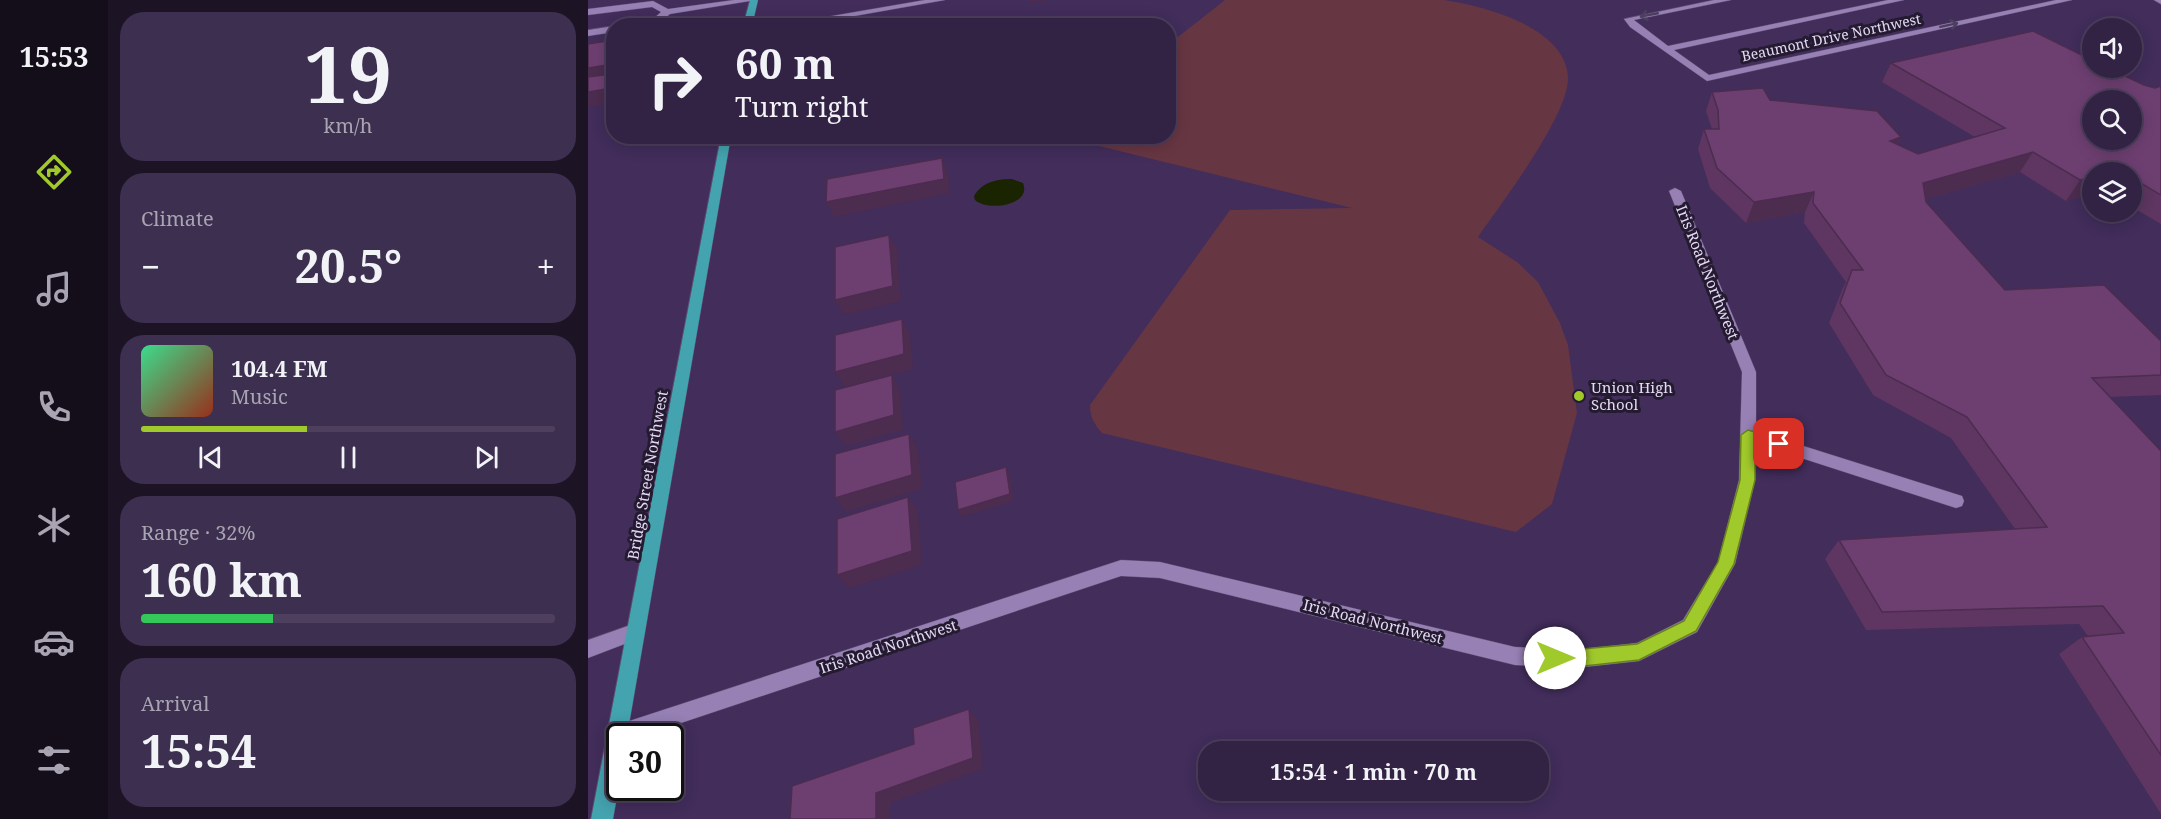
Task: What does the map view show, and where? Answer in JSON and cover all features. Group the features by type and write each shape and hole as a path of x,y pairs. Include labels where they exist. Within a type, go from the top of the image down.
{"main road":[{"path":"749,18 753,0"},
{"name":"Bridge Street Northwest","path":"618,723 725,144"},
{"name":"Bridge Street Northwest","path":"602,819 606,795"}],"street":[{"path":"660,18 667,12 753,0"},
{"path":"828,18 941,0"},
{"path":"1727,0 1628,19 1633,26 1666,49 1900,0"},
{"path":"2028,0 2040,6"},
{"name":"Beaumont Drive Northwest","path":"1666,49 1707,78 2068,0"},
{"path":"588,12 653,4 667,12"},
{"path":"588,33 606,30"},
{"name":"Iris Road Northwest","path":"652,723 1121,568 1161,570 1515,656 1575,659 1639,652 1690,626 1726,564 1747,480 1749,372 1675,191"},
{"path":"1748,435 1956,501"},
{"path":"588,649 636,631"}],"shaded area":[{"path":"1225,0 1444,0 1479,7 1519,22 1552,44 1563,59 1568,76 1566,92 1558,112 1547,135 1517,182 1478,237 1517,262 1538,282 1560,323 1568,345 1577,413 1552,504 1516,532 1102,433 1095,423 1090,405 1230,210 1352,208 1091,144 1176,144 1176,38"},
{"path":"1012,179 1023,183 1024,191 1015,201 989,206 975,200 974,196 977,191 986,184"}],"building":[{"path":"2033,31 2082,55 2082,78 2129,78 2155,88 2161,86 2161,195 2142,184 2142,162 2082,162 2082,180 2080,180 2033,152 1923,183 1926,202 2005,290 2104,285 2161,341 2161,375 2092,378 2161,451 2161,755 2082,637 2124,633 2103,606 1882,612 1839,540 2047,527 1967,417 1886,375 1840,303 1852,270 1863,270 1813,203 1814,192 1754,202 1717,168 1704,129 1719,129 1718,110 1712,92 1763,88 1770,100 1877,111 1901,137 1890,141 1918,154 2005,128 1891,63"},
{"path":"606,41 606,65 588,68 588,44"},
{"path":"606,75 606,89 588,92 588,77"},
{"path":"942,158 944,179 826,202 827,179"},
{"path":"889,235 893,286 835,300 835,247"},
{"path":"902,319 904,354 835,372 835,335"},
{"path":"892,375 894,415 835,432 835,390"},
{"path":"909,434 912,475 835,498 835,454"},
{"path":"1006,467 1010,494 958,510 955,482"},
{"path":"908,497 912,551 837,575 837,519"},
{"path":"969,709 973,758 876,793 876,819 790,819 792,786 914,744 913,728"}],"place":[{"name":"Union High School","path":"1579,396"}],"route":[{"path":"1555,658 1575,659 1639,652 1690,626 1726,564 1747,480 1748,435 1779,444"}]}
